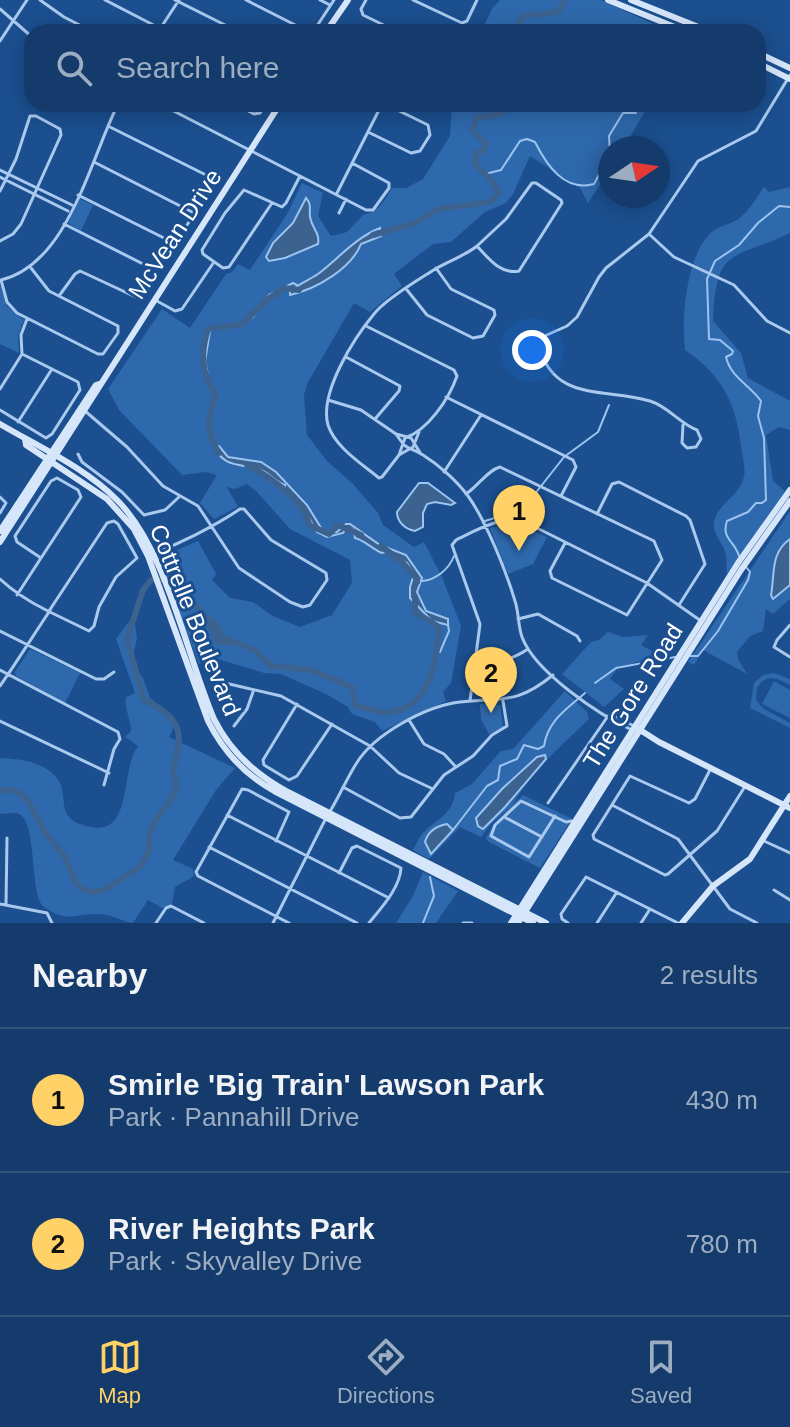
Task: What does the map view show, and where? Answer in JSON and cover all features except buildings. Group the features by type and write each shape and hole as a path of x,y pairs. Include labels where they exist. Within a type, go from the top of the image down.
{"main road":[{"path":"332,24 348,0"},
{"path":"608,0 667,24"},
{"path":"631,0 693,24"},
{"path":"766,57 790,68"},
{"path":"766,66 790,77"},
{"name":"McVean Drive","path":"0,542 96,385 275,112"},
{"name":"McVean Drive","path":"0,531 85,411 99,384"},
{"name":"Cottrelle Boulevard","path":"0,424 105,490 136,522 151,555 208,721 237,762 261,783 533,923"},
{"name":"The Gore Road","path":"679,662 682,652 790,490"},
{"name":"The Gore Road","path":"747,555 790,501"},
{"name":"The Gore Road","path":"511,923 520,916 679,662 690,650 704,622"},
{"path":"637,731 787,806"},
{"name":"The Gore Road","path":"571,833 606,781"},
{"path":"680,923 713,886 750,859 787,806 790,796"},
{"name":"Cottrelle Boulevard","path":"520,916 546,923"}],"street":[{"path":"0,41 27,0"},
{"path":"40,0 78,24"},
{"path":"105,0 148,24"},
{"path":"163,24 178,0 224,24"},
{"path":"246,0 293,24"},
{"path":"320,0 330,5"},
{"path":"318,24 334,0"},
{"path":"366,0 361,9 363,15 382,24"},
{"path":"413,0 459,23 467,21 477,0"},
{"path":"0,9 24,30"},
{"path":"683,425 682,443 687,448 696,447 701,439 699,432 683,425 667,409 654,402 588,393 565,383 548,367 538,343 540,338 572,323 606,268 649,234 698,161 756,131 790,77"},
{"path":"31,268 44,286 59,296 118,326 118,333 103,354 27,319 8,304 1,280 31,268 49,251 94,162 114,112"},
{"path":"175,112 370,211 389,188 386,179 352,163"},
{"path":"337,194 379,112"},
{"path":"368,132 416,154 430,135 428,125 401,112"},
{"path":"0,191 30,116 58,128 61,135 19,227 0,241"},
{"path":"78,195 171,242 177,240 213,186 212,179 108,126"},
{"path":"94,162 196,213"},
{"path":"0,170 73,206"},
{"path":"272,203 231,266 223,268 203,254 202,250 242,192 248,190 280,207 285,205 300,176"},
{"path":"0,177 70,212"},
{"path":"419,432 402,444 399,455 382,477 376,476 333,436 326,413 331,385 379,309 436,268 466,255 477,246 506,219 532,183 561,200 519,271 510,273 499,267 477,246"},
{"path":"339,213 346,199"},
{"path":"59,296 80,271 138,298 156,273 64,224"},
{"path":"649,234 674,257 734,285 767,321 790,333"},
{"path":"154,299 179,311 214,262"},
{"path":"407,289 427,315 473,338 480,338 495,315 494,310 451,289 436,268"},
{"path":"0,389 22,354 21,335 27,319"},
{"path":"366,326 454,370 457,379 419,432 412,449 399,455"},
{"path":"0,410 46,438 52,434 81,387 78,382 22,354"},
{"path":"346,357 400,386 375,419"},
{"path":"18,422 52,369"},
{"path":"446,397 573,460 576,467 561,496"},
{"path":"328,400 348,405 408,438 421,454"},
{"path":"85,411 127,447 163,486 198,506 213,526 237,566 290,602 303,607 310,605 327,580 326,573 271,540 244,509 213,526 186,541 151,555"},
{"path":"444,472 481,415"},
{"path":"396,434 408,450 421,454 466,494 485,527 516,603 521,635 528,649 566,687 612,721 637,731"},
{"path":"78,454 82,462 122,492 144,515 165,510 180,496"},
{"path":"466,494 479,486 493,469 500,467 657,544 662,560 627,615 552,578 550,571 565,542"},
{"path":"17,595 81,497 78,490 59,478 51,481 15,536 17,542 41,558"},
{"path":"597,514 612,484 619,482 690,520 705,564 679,606"},
{"path":"0,497 6,504 0,513"},
{"path":"470,701 480,624 452,545 456,540 508,519 521,520 647,583 704,622"},
{"path":"0,579 17,595 49,612 87,630 93,629 105,595 120,571 137,558 126,534 116,522 107,523 49,612 0,686"},
{"path":"518,619 538,614 577,636 580,641"},
{"path":"790,625 774,647 790,657"},
{"path":"0,631 96,679 104,679 114,672"},
{"path":"476,660 509,660 528,649"},
{"path":"0,670 118,732 120,739 104,785"},
{"path":"273,923 356,763 370,746 409,720 445,705 503,701 531,690 553,675"},
{"path":"215,684 225,683 281,696 370,746 399,773 433,789"},
{"path":"234,726 247,709 254,690"},
{"path":"343,787 405,819 417,811 455,766 473,756 492,735 505,730 503,701"},
{"path":"297,704 263,760 264,765 289,780 297,776 332,724"},
{"path":"548,803 608,716"},
{"path":"409,720 424,744 444,754 455,766"},
{"path":"0,721 109,773"},
{"path":"711,768 691,802 633,775 593,835 594,839 665,875 717,831 745,785"},
{"path":"276,841 289,815 288,810 244,788 240,790 196,870 198,876 289,923"},
{"path":"555,816 529,857 493,838 491,833 495,825 521,801 555,816 566,822 577,821"},
{"path":"612,805 673,836 730,909 757,923"},
{"path":"227,815 389,898"},
{"path":"505,817 542,837"},
{"path":"566,822 571,833"},
{"path":"6,905 7,838"},
{"path":"762,840 790,853"},
{"path":"339,873 352,848 359,846 401,868 389,898 369,923"},
{"path":"209,847 357,923"},
{"path":"568,923 561,914 583,879 589,878 680,923"},
{"path":"774,890 790,900"},
{"path":"597,923 617,892"},
{"path":"0,904 47,913 52,923"},
{"path":"156,923 166,908 171,906 204,923"},
{"path":"641,923 650,909"},
{"path":"463,923 472,923"}],"shaded area":[{"path":"500,0 601,0 654,24 485,24"},
{"path":"452,112 644,112 631,136 598,136 598,188 588,203 580,188 530,156 506,203 485,212 451,242 433,244 394,274 402,286 370,312 354,303 307,384 304,395 307,435 327,461 353,484 378,513 383,525 414,547 424,542 461,626 451,683 443,692 446,701 382,731 375,722 352,714 348,707 326,694 281,674 264,673 218,659 199,664 162,567 161,557 198,541 216,574 212,580 230,598 253,602 273,616 300,627 332,615 352,583 350,560 290,529 247,484 235,489 227,487 238,507 214,519 200,503 217,475 206,472 182,475 119,410 108,389 162,309 190,328 226,274 238,264 250,270 287,214 302,183 323,193 318,216 331,236 347,232 364,214 378,208 392,188 406,188 423,179 450,136"},
{"path":"764,187 769,192 790,187 790,233 741,253 723,267 718,279 713,321 741,353 748,378 790,401 790,430 779,427 766,435 773,481 785,491 727,574 725,552 714,522 716,515 741,484 744,462 735,416 725,391 709,370 685,350 685,305 691,270 704,241 713,231 741,217"},
{"path":"306,198 318,244 285,258 269,261 266,257 273,243 293,223"},
{"path":"80,199 93,205 81,231 68,223"},
{"path":"380,228 381,236 361,244 349,262 332,277 290,295 290,291"},
{"path":"0,284 7,306 24,320 18,336 19,353 0,344"},
{"path":"216,446 228,457 261,462 276,472 307,505 323,531 337,532 350,524 380,545 406,555 422,578 417,592 426,611 448,619 448,625 432,621 410,598 414,574 407,563 388,551 382,553 355,538 353,529 346,528 343,533 327,537 317,532 304,509 285,490 285,485 263,471 228,462"},
{"path":"419,483 428,483 455,503 427,504 423,527 415,531 402,524 397,512"},
{"path":"790,511 790,599 773,614 766,609 763,631 750,636 737,652 747,674 703,650 694,665 688,662"},
{"path":"515,523 547,537 533,564 508,574 490,528"},
{"path":"790,539 790,585 773,599 774,564 779,551"},
{"path":"134,618 137,638 133,656 136,669 150,698 172,715 175,725 169,737 235,768 216,790 173,860 193,869 194,876 175,887 172,904 162,908 148,900 133,923 102,914 59,915 44,907 39,900 25,820 17,813 0,814 0,758 25,761 49,770 60,783 66,811 73,821 98,828 110,824 118,816 132,758 138,746 125,737 131,731 126,697 135,693 116,639"},
{"path":"608,632 623,637 648,635 641,645 659,655 618,668 610,679 624,689 604,707 562,674 591,642"},
{"path":"30,649 80,673 65,703 16,676 15,672"},
{"path":"774,673 790,679 790,685 776,679 764,680 757,688 756,700 764,709 790,723 790,728 750,708 754,683 763,675"},
{"path":"774,681 790,690 790,718 762,704"},
{"path":"565,691 587,712 589,719 538,769 513,804 523,795 572,819 540,868 486,838 494,824 512,806 491,824 481,837 460,827 429,859 413,850 423,833 448,811 455,793 472,784 501,751 513,749"},
{"path":"480,704 500,705 503,727 489,734 481,719"},
{"path":"545,755 546,759 505,807 483,829 478,826 476,818 502,789 537,757"},
{"path":"447,824 453,830 431,854 426,838 439,826"},
{"path":"423,872 458,891 436,923 396,923 413,896"}],"waterway":[{"path":"518,24 523,16 558,12 565,0"},
{"path":"373,235 415,223 438,209 489,202 499,193 475,164 476,153 484,150 486,144 472,130 477,117 503,112"},
{"path":"485,174 501,170 520,141 527,139 535,142 551,168 566,181 594,184 610,154 609,136 623,113 636,113"},
{"path":"739,556 727,536 727,521 766,500 764,438 758,416 761,401 728,364 726,357 733,351 720,340 709,339 707,279 715,261 739,245 758,223 779,206 790,207"},
{"path":"216,446 208,425 215,403 215,391 205,361 210,331 245,322 253,317 269,295 293,283 297,285"},
{"path":"219,453 209,424 216,394 203,363 208,329 242,324 284,288 299,290"},
{"path":"485,521 523,509 564,457 598,432 609,405"},
{"path":"247,465 275,482 294,499 309,525 329,534 338,525 361,535"},
{"path":"381,546 402,562 417,582"},
{"path":"422,581 441,573 454,556"},
{"path":"689,656 698,656 718,631 748,580 750,572 747,568"},
{"path":"0,791 10,790 24,796 46,834 64,856 80,887 91,892 104,890 141,866 150,849 152,825 175,791 172,770 179,745 177,727 166,713 144,700 127,639 143,590 151,580 177,583 217,626 223,637 256,651 271,666 311,670 352,687 355,705 383,712 404,708 415,701 423,691 433,666 439,627 415,612 415,597"},
{"path":"206,617 218,642 230,642"},
{"path":"440,652 449,631 448,625"},
{"path":"595,683 616,668 675,657"},
{"path":"453,830 487,786 498,780 500,766 517,759 524,745 538,749 544,746 554,722 585,693"},
{"path":"423,923 434,896 430,877"}],"place":[{"name":"Smirle 'Big Train' Lawson Park","path":"519,551"},
{"name":"River Heights Park","path":"491,713"}]}
